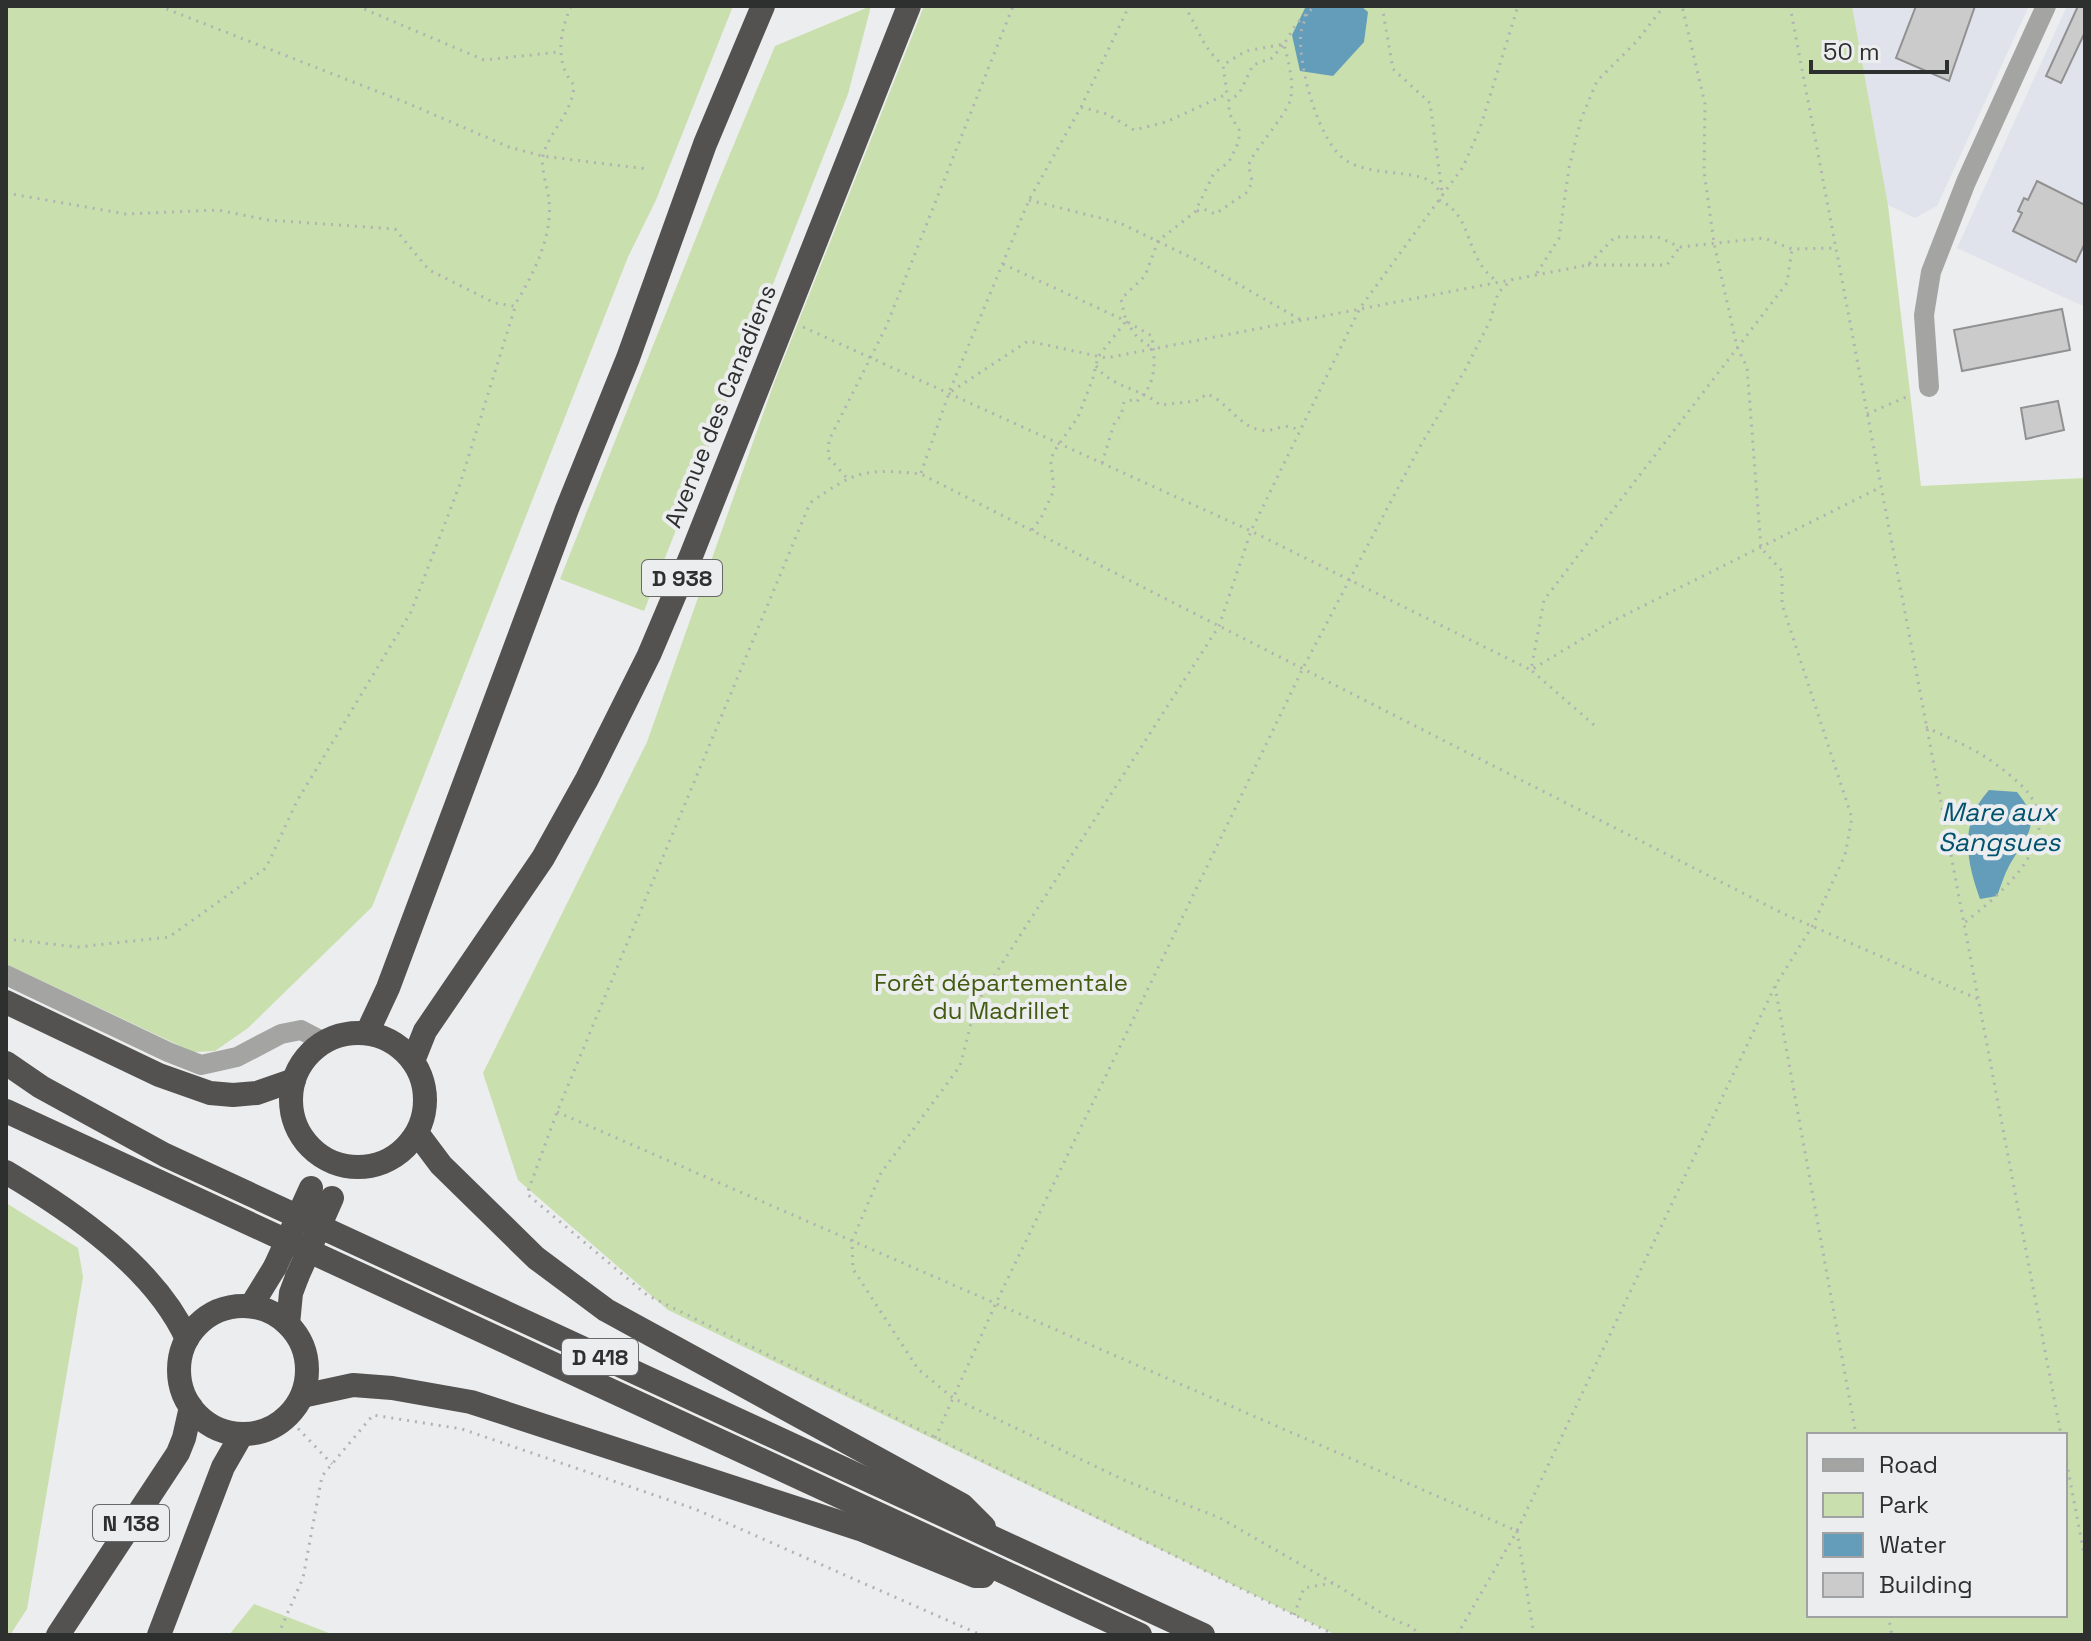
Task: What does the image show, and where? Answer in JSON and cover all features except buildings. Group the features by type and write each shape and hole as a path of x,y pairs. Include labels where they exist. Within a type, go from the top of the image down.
{"highway":[{"path":"367,1033 388,988 567,509 628,358 705,144 763,6"},
{"name":"Avenue des Canadiens","path":"413,1061 425,1031 543,858 587,779 649,655 909,6"},
{"path":"6,1002 159,1075 210,1093 257,1093 294,1080"},
{"path":"367,1033 393,1042 413,1061 422,1078 424,1115 417,1133 404,1149 387,1160 367,1166 347,1166 319,1154 304,1140 294,1121 291,1101 294,1080 301,1064 324,1042 345,1034 367,1033"},
{"name":"D 418","path":"6,1063 41,1087 165,1155 1203,1635"},
{"name":"D 418","path":"6,1111 1140,1635"},
{"path":"417,1133 441,1165 536,1258 606,1310 962,1505 997,1540"},
{"path":"319,1154 322,1193"},
{"path":"251,1306 286,1272 322,1193 347,1166"},
{"path":"6,1172 53,1200 116,1251 164,1299 187,1339"},
{"path":"286,1272 291,1293 288,1324"},
{"path":"232,1306 251,1306 271,1312 288,1324 305,1350 308,1366 302,1396 287,1417 274,1426 242,1434 214,1426 191,1407 179,1373 187,1339 198,1324 214,1312 232,1306"},
{"path":"302,1396 353,1385 392,1388 471,1402 860,1529 975,1576 1016,1577"},
{"name":"N 138","path":"58,1635 178,1453 191,1407"},
{"name":"N 138","path":"159,1635 223,1467 242,1434"}],"street":[{"path":"1929,387 1924,315 1931,272 1966,182 2046,6"},
{"path":"6,975 201,1065 237,1057 281,1034 301,1030 324,1042"}],"path":[{"path":"159,6 407,103 509,147 542,156 647,169"},
{"path":"357,6 484,60 559,52"},
{"path":"6,939 78,947 169,937 266,868 297,801 411,612 460,484 516,304 529,282 545,235 550,205 542,156 573,98 574,85 565,75 559,52 571,6"},
{"path":"846,477 828,457 829,440 871,358 964,134 1013,6"},
{"path":"921,474 949,393 1029,200 1081,107 1129,6"},
{"path":"1081,107 1107,114 1134,130 1166,122 1227,94 1223,65 1206,50 1193,18 1184,6"},
{"path":"1195,212 1214,173 1229,162 1239,141 1239,130 1229,113 1229,100 1239,94 1253,65 1272,58 1308,10 1315,6"},
{"path":"1382,6 1393,69 1430,103 1443,195"},
{"path":"1420,1635 1412,1627 1388,1617 1220,1518 1124,1480 953,1398 918,1369 853,1269 852,1241 881,1173 960,1066 976,1004 1219,626 1251,531 1360,308 1463,167 1480,128 1518,6"},
{"path":"1535,275 1559,238 1569,168 1581,119 1597,81 1637,41 1664,6"},
{"path":"1457,1635 1517,1531 1775,986 1813,925 1845,855 1852,818 1782,604 1782,571 1761,548 1747,367 1737,347 1714,243 1704,171 1705,104 1682,6"},
{"path":"1790,6 2061,1433"},
{"path":"1308,10 1301,33 1308,85 1315,114 1332,146 1346,160 1375,172 1430,181 1443,195"},
{"path":"1223,65 1246,51 1284,44"},
{"path":"1153,349 1137,337 1126,321 1121,299 1145,276 1158,241 1195,212 1204,209 1215,214 1246,193 1252,183 1249,165 1253,155 1280,121 1291,98 1284,44"},
{"path":"6,193 126,214 218,210 268,220 395,229 429,270 495,303 516,304"},
{"path":"1029,200 1120,223 1196,260 1301,320"},
{"path":"1439,200 1452,205 1460,217 1478,264 1498,282"},
{"path":"1588,265 1615,237 1658,237 1680,247 1764,238 1792,249 1835,248"},
{"path":"949,393 1028,341 1098,357 1588,265 1667,265 1680,247"},
{"path":"1531,670 1544,600 1787,283 1792,249"},
{"path":"1003,264 1152,336 1156,366 1153,378 1136,402 1124,402 1102,463"},
{"path":"935,1438 996,1303 1303,668 1418,450 1465,370 1490,321 1498,293 1512,279"},
{"path":"1031,530 1041,518 1054,490 1051,463 1059,444 1078,417 1098,357 1126,321"},
{"path":"799,325 1251,531 1531,670 1594,725"},
{"path":"1096,366 1102,373 1130,390 1144,393 1160,405 1196,401 1207,394 1214,396 1237,418 1262,430 1287,425 1299,432"},
{"path":"1867,414 1929,387"},
{"path":"1335,1635 647,1295 527,1194 557,1112 810,503 846,477 883,470 921,474 1782,913 1978,999"},
{"path":"1531,670 1607,624 1881,487"},
{"path":"1926,727 1987,758 2028,793 2037,808 2034,851 1999,896 1964,923"},
{"path":"1775,986 1856,1433"},
{"path":"557,1112 1517,1531"},
{"path":"278,1635 303,1578 322,1476 373,1415 462,1429 695,1509 981,1635"},
{"path":"287,1417 332,1464"},
{"path":"2067,1464 2085,1559"},
{"path":"1517,1531 1534,1635"},
{"path":"1294,1615 1304,1588 1333,1583"}],"shaded area":[{"path":"1852,6 2028,8 1937,206 1915,218 1888,205"},
{"path":"2067,6 2085,6 2085,307 1957,248"}],"green space":[{"path":"6,6 733,6 656,200 628,257 372,907 248,1028 215,1051 193,1052 6,964"},
{"path":"871,6 848,94 644,611 560,579 775,46"},
{"name":"Forêt départementale du Madrillet","path":"924,6 1852,6 1888,205 1921,486 2085,478 2085,1635 1336,1635 668,1310 518,1180 483,1073 647,742 774,383"},
{"path":"6,1203 78,1248 83,1277 27,1609 10,1635 6,1635"},
{"path":"254,1604 334,1635 229,1635"}],"water":[{"path":"1306,6 1361,6 1368,12 1364,42 1333,76 1300,71 1292,35"},
{"name":"Mare aux Sangsues","path":"1989,790 2017,792 2030,813 2031,822 2030,830 2007,869 1997,896 1980,899 1971,870 1969,829 1979,803"}]}
